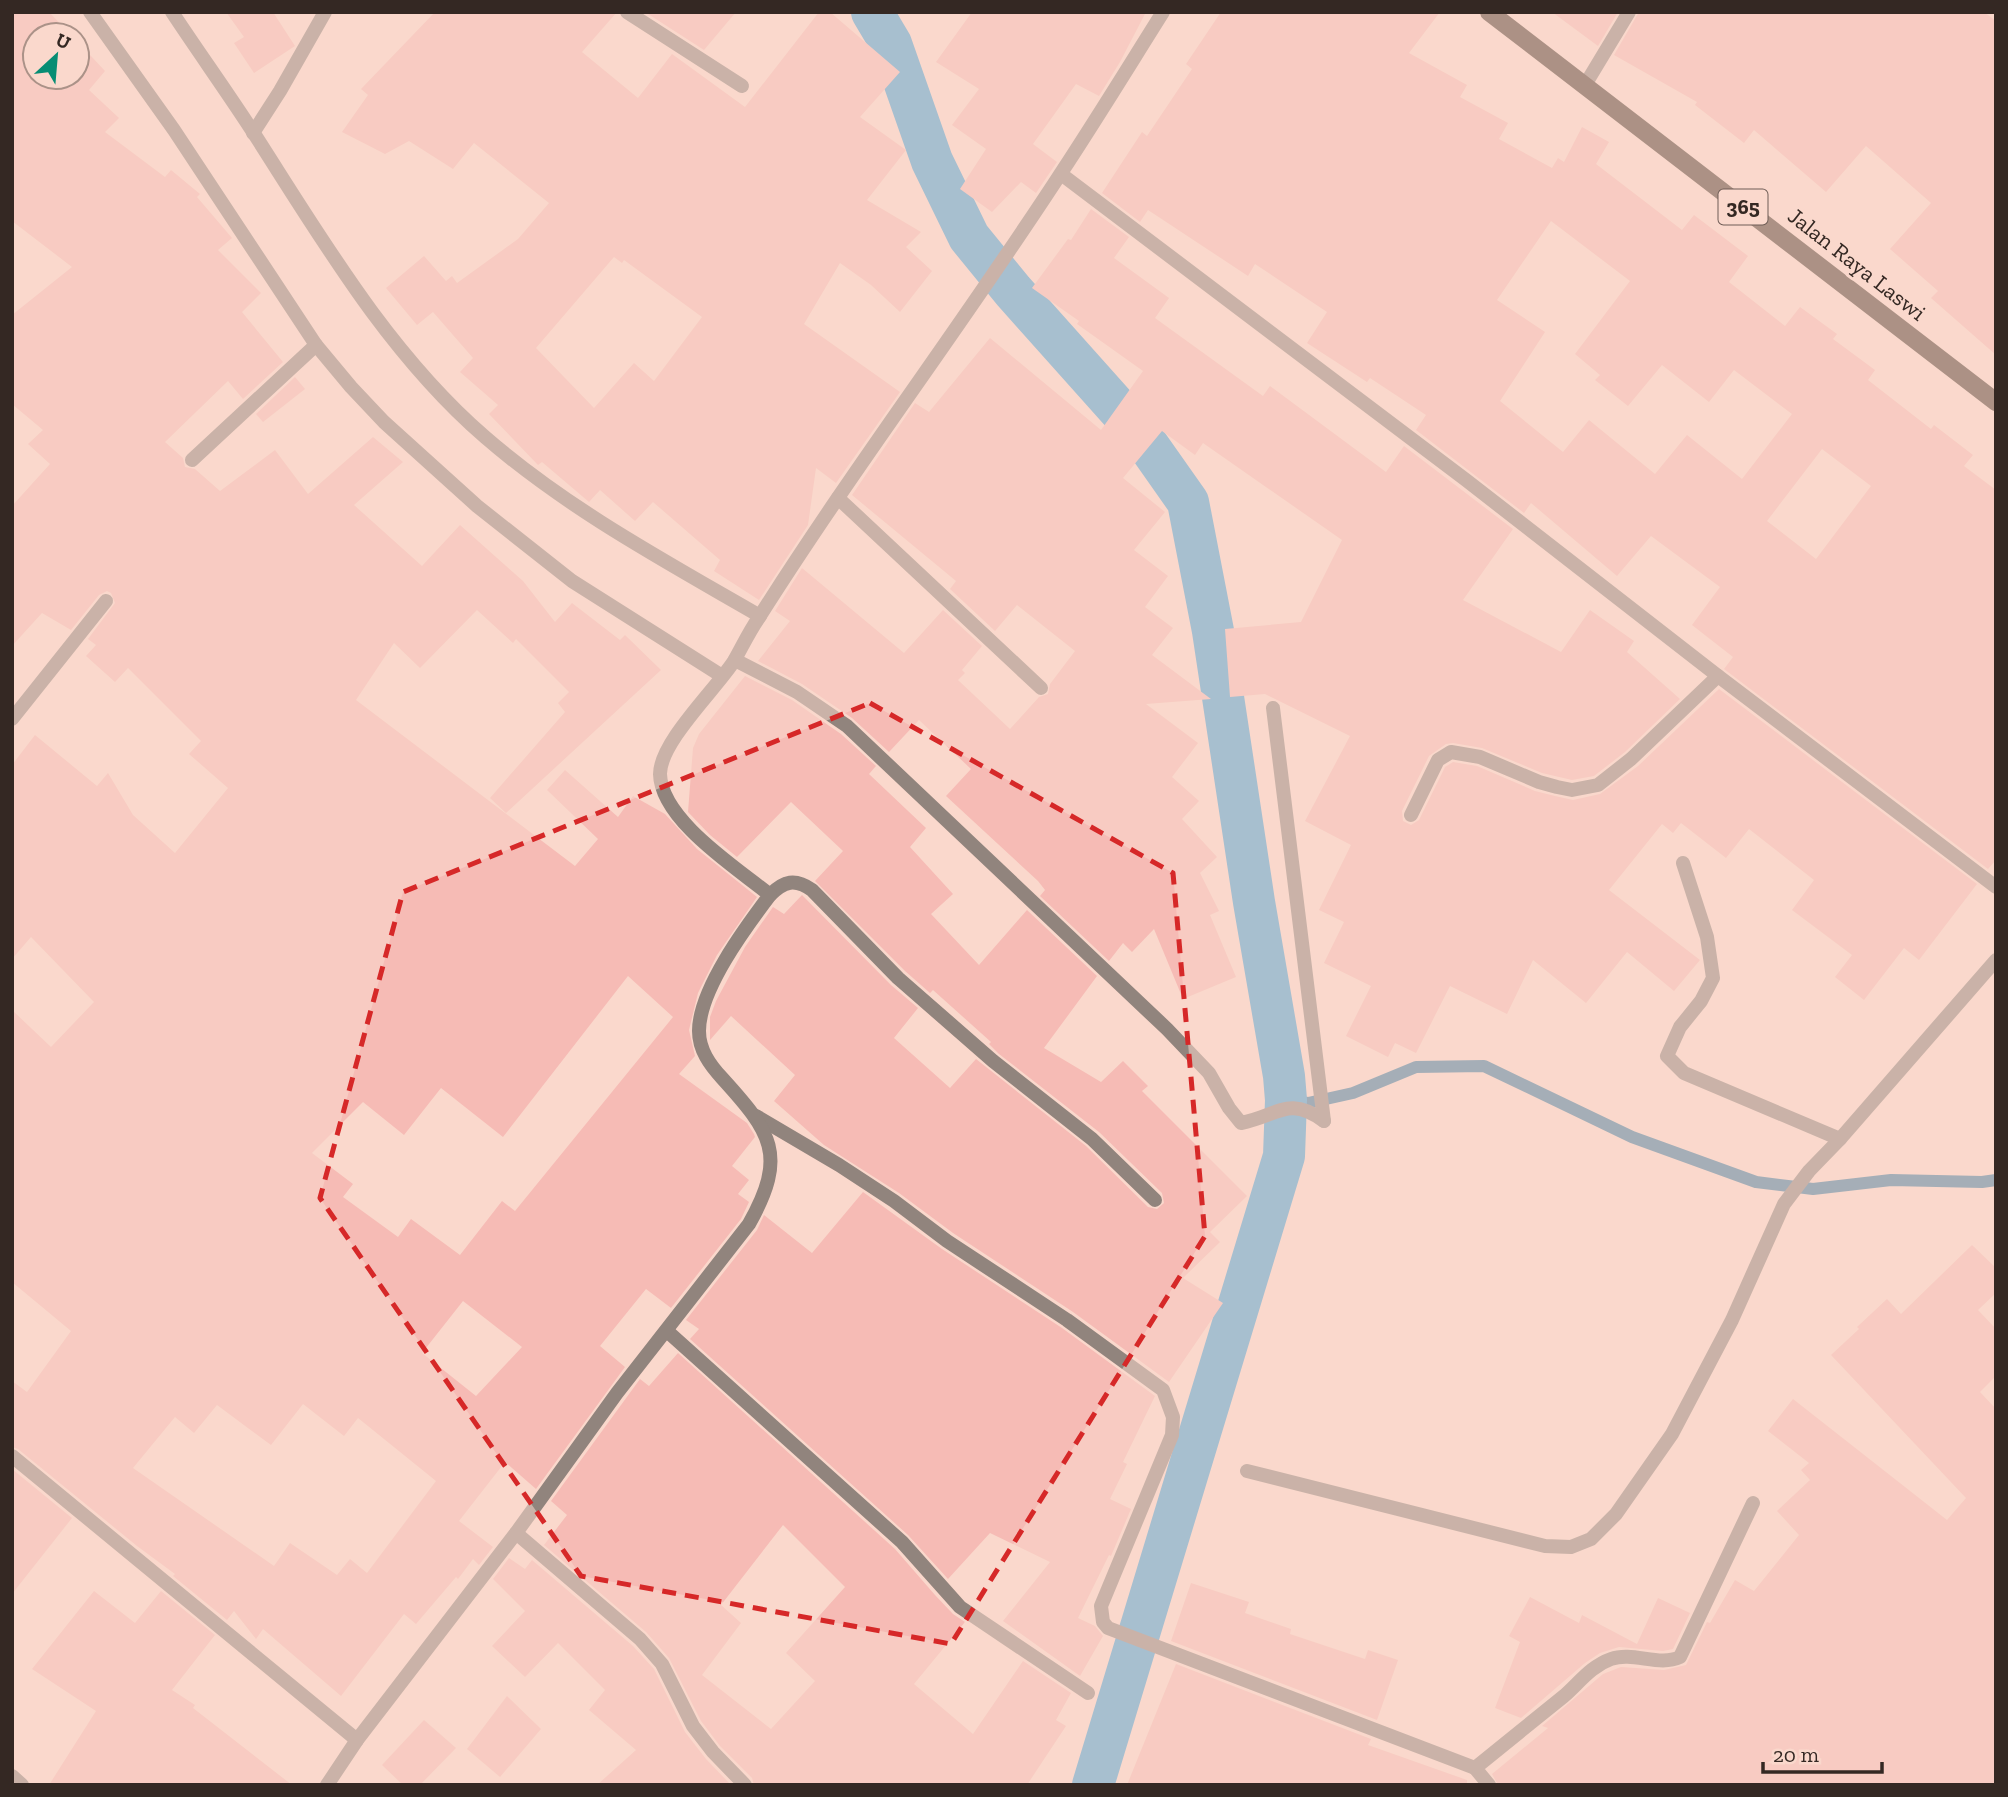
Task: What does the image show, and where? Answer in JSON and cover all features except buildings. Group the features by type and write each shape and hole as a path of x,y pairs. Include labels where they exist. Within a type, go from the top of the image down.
{"main road":[{"name":"Jalan Raya Laswi","path":"1489,12 1996,402"}],"street":[{"path":"90,12 174,130 316,345 384,422 477,506 572,581 722,676"},
{"path":"172,12 325,246 418,370 484,437 534,476 609,528 758,618"},
{"path":"253,133 281,91 325,12"},
{"path":"627,12 742,86"},
{"path":"770,895 684,823 670,805 662,787 661,766 672,742 736,656 758,618 838,498 1061,174 1163,12"},
{"path":"1585,85 1629,12"},
{"path":"1061,174 1466,480 1996,887"},
{"path":"192,460 316,345"},
{"path":"838,498 1041,688"},
{"path":"12,719 106,601"},
{"path":"736,656 847,726 1167,1029 1209,1073 1241,1123 1261,1119 1288,1108 1305,1109 1324,1121 1273,708"},
{"path":"1411,815 1438,760 1451,752 1480,758 1557,787 1572,790 1598,785 1631,759 1718,676"},
{"path":"1683,863 1707,937 1713,978 1701,1001 1680,1027 1667,1056 1684,1073 1840,1139"},
{"path":"327,1785 617,1393 749,1224 760,1205 767,1187 770,1144 755,1116 714,1069 703,1052 698,1030 704,1006 735,942 777,888 791,881 812,890 898,978 993,1061 1092,1139 1155,1200"},
{"path":"1247,1471 1545,1546 1571,1547 1591,1539 1616,1514 1671,1434 1732,1320 1784,1204 1809,1171 1996,960"},
{"path":"755,1116 894,1201 947,1241 1067,1320 1163,1390 1173,1417 1172,1436 1101,1606 1103,1622 1108,1628 1475,1768 1489,1785"},
{"path":"667,1331 902,1542 960,1608 1088,1693"},
{"path":"12,1455 357,1741"},
{"path":"1475,1768 1593,1668 1612,1658 1631,1656 1671,1661 1679,1657 1753,1503"},
{"path":"516,1533 640,1639 662,1664 693,1726 713,1752 745,1785"},
{"path":"12,1776 22,1785"}],"highlighted area":[{"path":"870,703 1173,873 1205,1236 951,1644 581,1576 320,1198 403,892"}],"waterway":[{"path":"872,12 891,44 932,161 969,237 1013,291 1138,431 1188,502 1213,631 1254,902 1284,1076 1284,1156 1093,1785"},
{"path":"1286,1100 1308,1103 1353,1093 1416,1067 1484,1066 1632,1137 1756,1182 1813,1189 1891,1180 1996,1180"}]}
